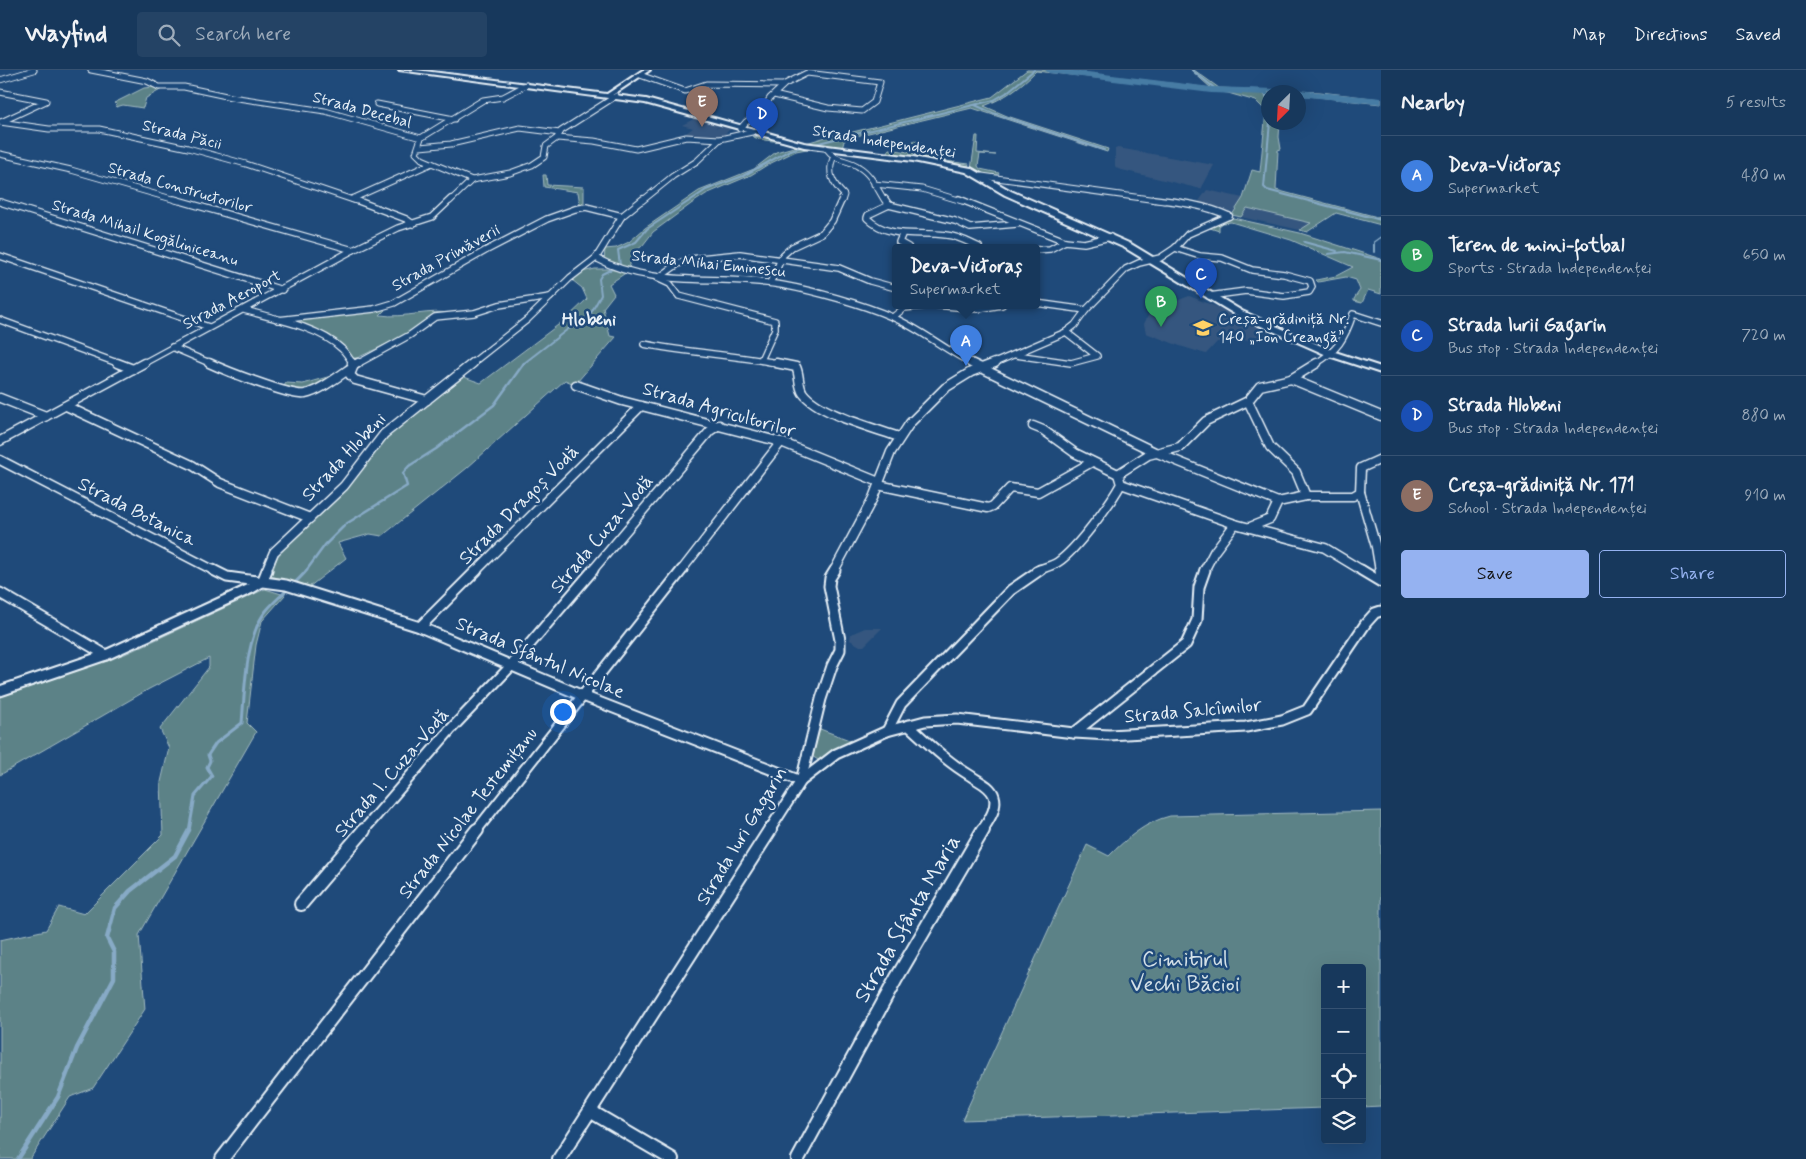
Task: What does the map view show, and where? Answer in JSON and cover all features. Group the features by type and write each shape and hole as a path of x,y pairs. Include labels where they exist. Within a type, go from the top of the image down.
{"main road":[{"name":"Strada Independenței","path":"402,70 612,96 661,104 740,129 804,145 932,162 968,170 982,176 1008,193 1110,237 1239,313 1332,354 1381,370"}],"street":[{"path":"0,80 34,70"},
{"name":"Strada Decebal","path":"92,70 147,81 159,87 184,87 231,97 326,111 421,138 483,100 503,97 526,85"},
{"path":"420,148 416,153 430,164 472,180 510,173 532,165 544,157 546,146 558,135 647,70"},
{"path":"740,129 746,122 761,113 774,95 783,85 807,73 880,82 874,102 862,111 828,108 774,95"},
{"path":"640,75 685,91 706,84 783,85"},
{"name":"Strada Păcii","path":"0,92 46,101 0,122"},
{"name":"Strada Decebal","path":"377,104 454,119"},
{"name":"Strada Păcii","path":"0,122 49,129 99,129 129,135 246,164 352,198 406,219 413,224"},
{"name":"Strada Decebal","path":"421,138 420,148 464,141 520,128 558,135"},
{"path":"558,135 636,149 686,137 720,139 752,132"},
{"name":"Strada Hlobeni","path":"262,582 274,552 344,486 384,434 528,319 550,297 596,258 622,216 673,176 697,161 720,139"},
{"path":"826,148 833,158 860,167 889,205"},
{"name":"Strada Constructorilor","path":"0,154 71,170 353,250"},
{"path":"770,283 782,255 794,246 816,237 834,220 844,195 835,188 830,166 833,158"},
{"path":"352,198 430,164"},
{"name":"Strada Iuri Gagarin","path":"559,1159 800,781 821,699 832,666 840,650 840,640 829,586 830,578 854,537 879,484 892,448 899,437 918,414 945,387 975,370 984,368 1066,332 1075,325 1086,310 1126,269 1138,263 1153,261 1175,248 1188,234 1229,216 1216,210 1192,204 1072,190 999,177 982,176"},
{"name":"Strada Aeroport","path":"0,440 209,327 282,290 353,250 398,228 432,217 472,180"},
{"path":"874,184 910,187 943,194 1065,241 1084,243 1110,237"},
{"name":"Strada Mihail Kogăliniceanu","path":"0,202 282,290"},
{"path":"973,244 962,239 935,234 902,235 872,225 867,218 868,215 889,205 955,221 970,228 1019,224"},
{"name":"Strada Primăverii","path":"278,320 374,309 394,303 485,251 547,219 575,209 586,208 622,216"},
{"path":"962,239 965,232 970,228"},
{"path":"902,235 900,242 903,244"},
{"path":"1040,250 1050,249 1065,241"},
{"path":"1175,248 1200,256 1222,258 1252,270 1284,274 1310,281 1312,288 1309,292 1284,296 1246,291 1209,296"},
{"path":"661,276 678,264 690,259 740,254 839,268 870,281 892,287"},
{"path":"0,256 209,327"},
{"name":"Strada Mihai Eminescu","path":"596,258 611,267"},
{"name":"Strada Mihai Eminescu","path":"579,271 611,267 650,275 770,283 876,311 893,317 928,340 963,359 1157,453 1278,502"},
{"path":"650,275 670,284 679,296 775,321 774,329 761,360"},
{"path":"670,284 673,277"},
{"path":"172,347 248,379 303,395 315,391 354,365 410,335 435,317 474,313 499,305 550,297"},
{"path":"1040,304 1086,310"},
{"path":"893,317 900,309"},
{"name":"Strada Primăverii","path":"244,310 278,320 334,344 343,350 354,365 350,375 356,380 427,400"},
{"path":"1118,474 1148,454 1166,452 1180,447 1206,421 1248,401 1260,386 1291,379 1332,354 1348,330 1353,314 1381,322"},
{"path":"0,320 133,369"},
{"path":"1015,355 1071,363 1098,356 1066,332"},
{"path":"644,344 687,352 761,360 796,367 801,388 805,395 825,408 899,437"},
{"path":"1291,379 1381,416"},
{"name":"Strada Agricultorilor","path":"576,385 642,406 781,442 879,484 988,508 993,506 1010,488 1038,492 1092,462"},
{"path":"0,398 46,416"},
{"path":"1248,401 1260,422 1269,447 1275,456 1296,472 1302,481 1306,496"},
{"path":"66,406 192,465 220,483 310,518"},
{"name":"Strada Dragoș Vodă","path":"420,628 642,406"},
{"name":"Strada Cuza-Vodă","path":"511,666 710,432 719,425"},
{"path":"888,731 893,717 901,704 999,600 1028,576 1057,563 1073,549 1113,499 1121,484 1118,474 1092,462 1062,445 1043,430 1033,426"},
{"name":"Strada Nicolae Testemițanu","path":"222,1159 432,886 781,442"},
{"path":"1381,459 1370,462 1361,468 1360,492 1376,547 1381,577"},
{"name":"Strada Botanica","path":"0,460 227,577 262,582"},
{"path":"1121,484 1236,524 1325,548 1381,582"},
{"path":"1250,527 1270,519 1278,502 1306,496 1353,496 1360,492"},
{"path":"1270,519 1280,535"},
{"path":"1074,733 1186,644 1196,627 1200,612 1199,584 1209,558 1236,524"},
{"path":"0,691 106,655 262,582"},
{"name":"Strada Sfântul Nicolae","path":"262,582 286,585 420,628 583,696 800,781"},
{"path":"0,593 106,655"},
{"name":"Strada Salcîmilor","path":"908,726 925,721 957,719 1074,733 1108,735 1200,731 1246,727 1282,720 1307,710 1351,648 1366,623 1375,613 1381,611"},
{"name":"Strada I. Cuza-Vodă","path":"301,904 450,730 511,666"},
{"path":"800,781 836,754 888,731 908,726"},
{"name":"Strada Sfânta Maria","path":"798,1159 900,971 992,814 995,803 994,794 988,787 952,765 908,726"},
{"path":"590,1111 672,1159"}],"shaded area":[{"path":"696,118 720,125 715,128 723,126 731,128 722,137 682,136 693,128 682,125"},
{"path":"1115,149 1214,165 1201,189 1118,169 1115,166"},
{"path":"1207,190 1243,198 1234,212 1197,204"},
{"path":"1247,208 1312,223 1300,230 1241,217"},
{"name":"Creșa-grădiniță Nr. 140 „Ion Creangă”","path":"1189,296 1270,332 1253,340 1217,342 1206,354 1146,333 1144,324 1150,312"},
{"path":"865,628 882,628 864,646 860,646 850,640 851,634"}],"green space":[{"path":"1027,70 1061,70 1211,88 1191,70 1194,70 1219,88 1261,90 1261,106 1256,101 1228,93 1036,71 1012,92 984,106 1007,116 1108,149 1107,152 972,108 848,138 844,141 842,149 816,146 745,128 806,143 992,97"},
{"path":"144,88 164,88 146,98 143,108 123,105 116,107 117,104 114,103"},
{"path":"1306,91 1381,99 1381,104 1306,96"},
{"path":"1264,130 1280,130 1281,149 1278,150 1276,190 1381,218 1381,225 1336,213 1307,232 1300,230 1311,223 1247,208 1241,217 1232,215 1243,198 1252,170 1260,172"},
{"path":"752,136 776,139 812,148 796,151 751,175 706,194 653,232 633,254 629,268 604,262 605,249 616,248 629,242 645,228 699,191 754,169 776,152 797,146 786,142 761,140"},
{"path":"976,136 978,136 977,153 996,155 980,154 978,166 980,169 999,173 997,176 981,174 971,169"},
{"path":"914,140 922,143 914,150 913,154 937,158 937,160 969,164 968,166 961,167 886,153 889,149 908,152"},
{"path":"543,175 546,175 547,185 584,187 584,206 580,205 578,192 544,187"},
{"path":"1233,218 1300,233 1381,259 1381,294 1368,290 1362,303 1354,301 1360,290 1356,280 1346,277 1318,282 1316,280 1336,276 1353,267 1291,240 1231,222 1223,223 1219,226 1219,231 1207,227"},
{"path":"595,269 627,272 609,284 614,294 603,308 610,336 616,337 577,382 572,383 565,380 467,468 382,536 370,534 338,543 346,558 309,587 271,576 277,557 283,547 344,492 392,431 464,377 481,383 566,319 587,299 582,288 572,280 582,272"},
{"path":"377,309 385,310 380,315 389,316 436,312 453,314 436,315 429,318 406,335 357,358 353,358 344,349 285,321"},
{"path":"333,377 309,389 282,389 286,383 303,384"},
{"path":"265,589 285,595 262,621 256,645 247,723 256,732 139,935 145,1009 93,1088 70,1097 30,1159 0,1159 0,940 46,930 59,907 84,914 163,835 161,782 169,748 160,729 209,667 209,658 149,689 0,775 0,693 17,685 125,654"},
{"path":"820,729 852,741 818,760 812,756"},
{"name":"Cimitirul Vechi Băcioi","path":"1381,811 1381,1106 1366,1107 1366,964 1321,964 1321,1108 962,1120 1087,845 1109,856 1129,837 1144,827 1170,816"}],"waterway":[{"path":"524,364 568,329 587,320 601,295 599,279 602,274 620,265 618,250 636,242 647,229 706,190 743,176 790,150 994,100 1006,93 1034,70"},
{"path":"1049,70 1211,90 1261,92"},
{"path":"1192,70 1217,90"},
{"path":"1306,94 1381,101"},
{"path":"975,105 993,113 1104,150"},
{"path":"1269,130 1264,187 1267,190 1381,220"},
{"path":"1374,252 1374,242 1381,237"},
{"path":"1304,242 1337,251"},
{"path":"1328,254 1345,252 1381,260"},
{"path":"306,571 325,545 346,524 407,486 403,473 409,466 436,449 494,405 524,364"},
{"path":"189,831 195,796 212,776 207,767 210,761 208,755 216,743 242,723 247,664 259,622 266,611 307,570"},
{"path":"18,1159 58,1097 77,1048 114,978 114,952 107,938 115,908 130,891 175,856 189,830"}],"place":[{"name":"Creșa-grădiniță Nr. 171","path":"702,127"},
{"name":"Strada Hlobeni","path":"762,139"},
{"name":"Strada Iurii Gagarin","path":"1201,299"},
{"name":"Teren de mini-fotbal","path":"1161,327"},
{"name":"Creșa-grădiniță Nr. 140 „Ion Creangă”","path":"1203,328"},
{"name":"Deva-Victoraș","path":"966,366"}],"district":[{"name":"Hlobeni","path":"589,320"}]}
